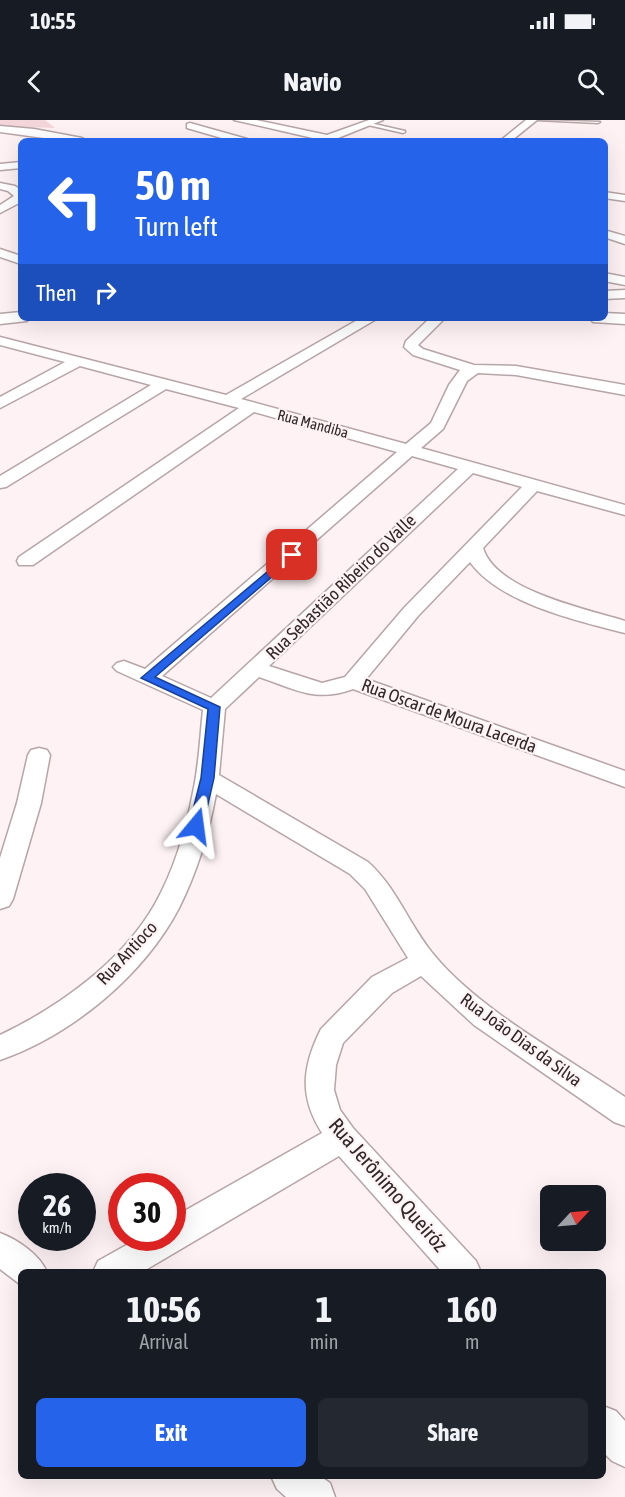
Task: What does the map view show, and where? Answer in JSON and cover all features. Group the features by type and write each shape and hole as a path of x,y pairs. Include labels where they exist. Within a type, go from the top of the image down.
{"street":[{"path":"239,120 291,129 322,138"},
{"path":"509,138 532,120"},
{"path":"291,129 312,122"},
{"path":"334,138 374,122"},
{"path":"190,126 230,138 265,125"},
{"path":"34,132 60,127 84,138"},
{"path":"0,129 66,138"},
{"path":"0,167 18,165"},
{"path":"0,186 11,188 18,193"},
{"path":"608,196 625,198"},
{"path":"0,210 18,199"},
{"path":"608,234 625,240"},
{"path":"0,253 18,259"},
{"path":"608,295 625,294"},
{"path":"0,320 18,317"},
{"path":"608,318 625,319"},
{"path":"228,400 366,321"},
{"path":"435,321 411,344 411,347 418,352 471,369 512,369 625,390"},
{"name":"Rua Mandiba","path":"0,340 228,400 625,510"},
{"path":"0,403 78,361"},
{"path":"147,678 411,451 442,420 459,383 471,369"},
{"path":"0,483 165,384"},
{"path":"26,561 251,407"},
{"name":"Rua Sebastião Ribeiro do Valle","path":"214,707 336,590 469,468"},
{"name":"Rua Oscar de Moura Lacerda","path":"533,485 411,612 353,682 625,779"},
{"path":"473,546 478,561 513,588 556,605 625,627"},
{"path":"124,667 214,707"},
{"path":"256,669 320,690 331,690 353,682"},
{"name":"Rua Antioco","path":"0,1048 23,1038 66,1013 117,969 159,920 177,884 203,804 214,707"},
{"path":"0,899 29,803 39,755"},
{"name":"Rua João Dias da Silva","path":"207,778 359,868 374,882 424,962 448,986 484,1017 625,1113"},
{"name":"Rua Jerônimo Queiróz","path":"424,962 382,985 332,1037 321,1065 320,1090 327,1115 342,1138 461,1269"},
{"path":"186,1228 342,1138"},
{"path":"0,1249 26,1269"},
{"path":"115,1269 147,1251"},
{"path":"606,1427 625,1448"},
{"path":"294,1479 316,1497"}],"lane":[{"path":"538,120 598,122"},
{"path":"374,122 403,132"}],"shaded area":[{"path":"0,120 45,120 55,128 0,126"}],"route":[{"path":"196,826 203,804 207,778 214,707 147,678 292,555"}]}
